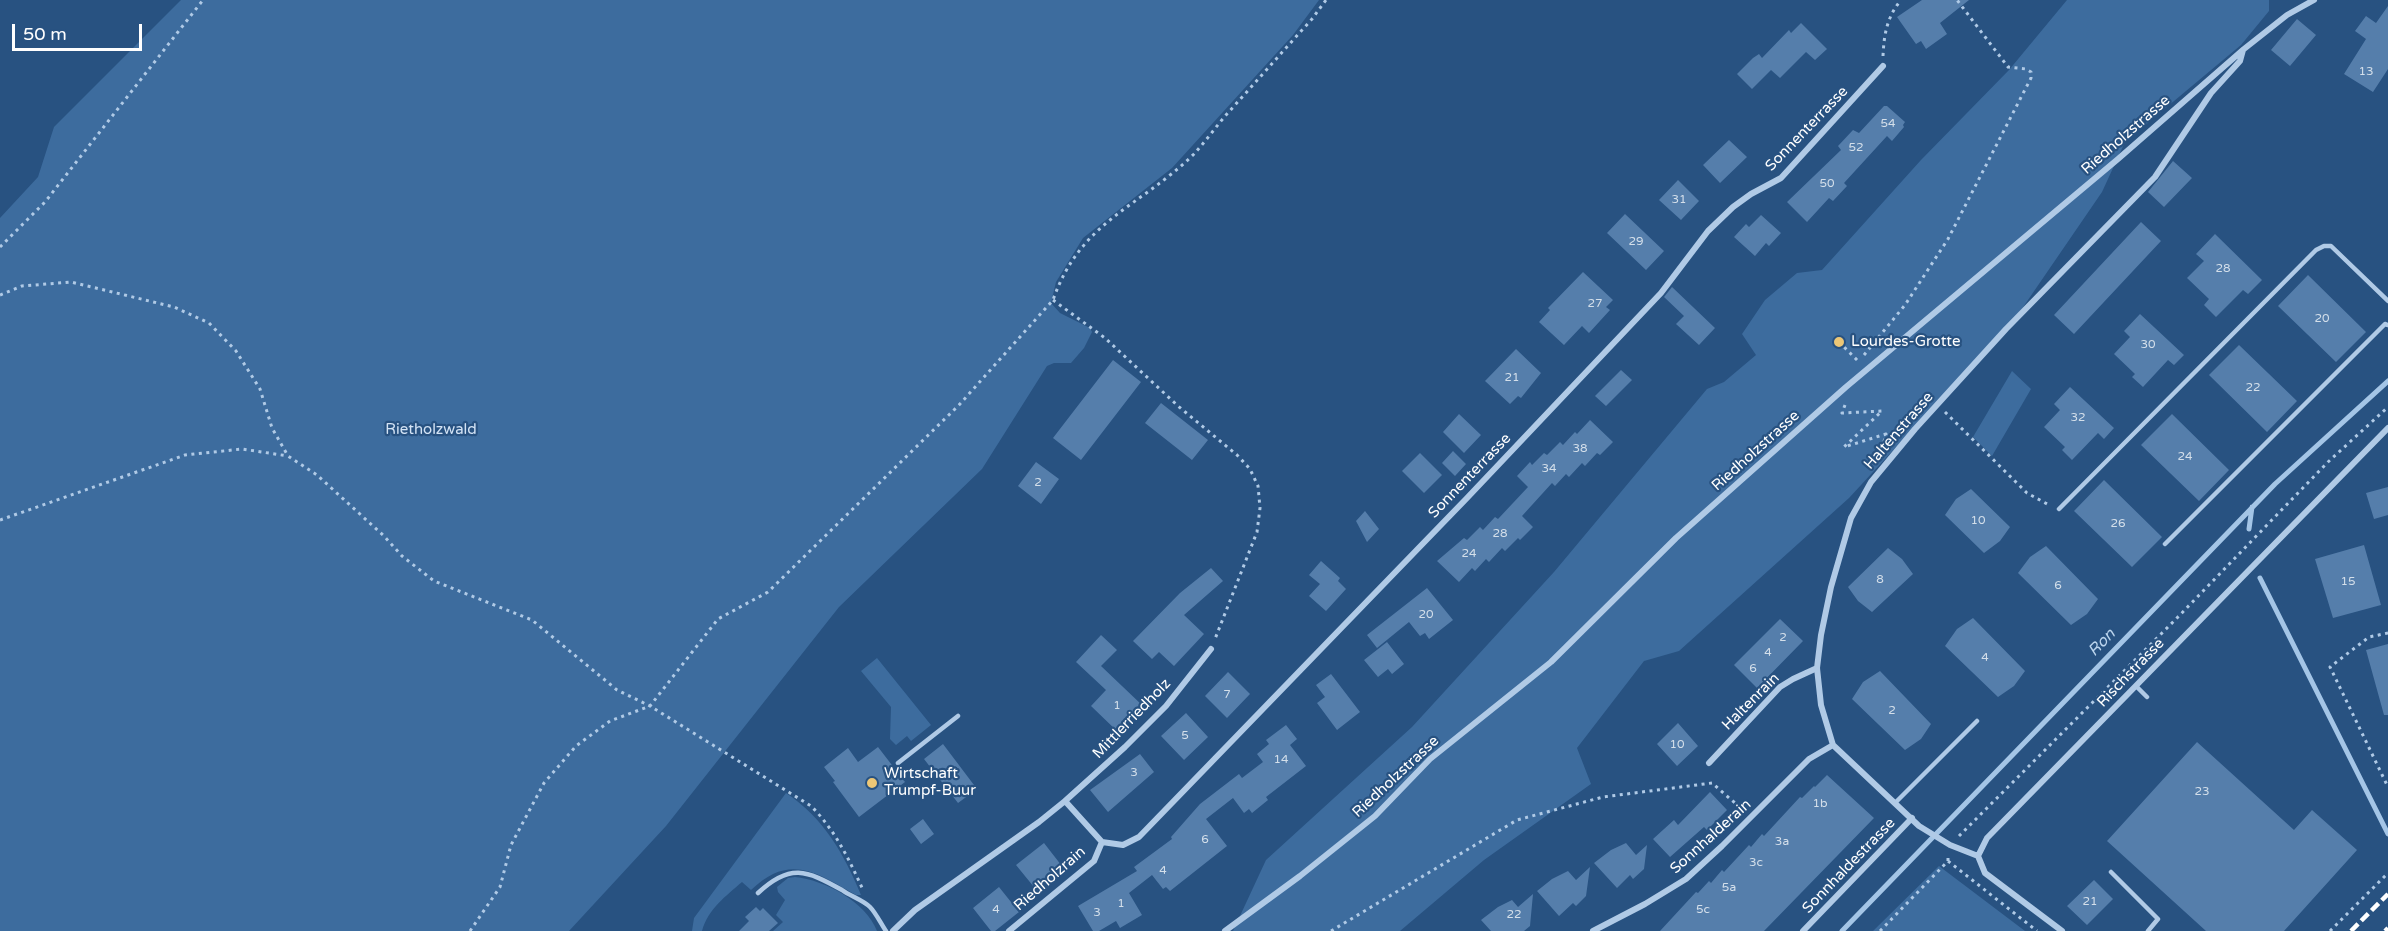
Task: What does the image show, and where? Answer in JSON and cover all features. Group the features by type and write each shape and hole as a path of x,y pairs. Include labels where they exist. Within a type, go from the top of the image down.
{"street":[{"name":"Riedholzstrasse","path":"1225,931 1375,816 1430,759 1551,662 1676,538 1856,380 2118,159 2244,49 2288,15 2314,0"},
{"name":"Haltenstrasse","path":"1833,745 1821,705 1817,668 1821,635 1831,587 1851,518 1871,482 2006,329 2155,177 2211,93 2240,61 2244,49"},
{"name":"Sonnenterrasse","path":"1102,842 1123,845 1139,837 1661,293 1708,231 1742,201 1781,178 1883,66"},
{"name":"Rischstrasse","path":"1978,856 1988,838 2388,428"},
{"name":"Mittlerriedholz","path":"1065,801 1166,706 1211,649"},
{"name":"Haltenrain","path":"1709,763 1780,687 1817,668"},
{"path":"1833,745 1919,826 1950,845 1978,856 1985,873 2062,931"},
{"name":"Sonnhalderain","path":"1593,931 1645,904 1686,879 1809,759 1833,745"},
{"path":"893,931 915,910 1065,801 1102,842"},
{"name":"Sonnhaldestrasse","path":"1803,931 1912,818"},
{"name":"Riedholzrain","path":"1009,931 1094,861 1102,842"}],"lane":[{"path":"2059,509 2316,249 2331,246 2388,301"},
{"path":"2165,544 2385,324 2388,324"},
{"path":"2136,686 2147,697"},
{"path":"898,763 958,716"},
{"path":"1895,803 1977,721"},
{"path":"758,893 773,878 785,873 797,872 811,875 872,908 886,931"},
{"path":"2111,872 2158,920 2148,931"}],"path":[{"path":"0,246 45,202 203,0"},
{"path":"470,931 500,887 511,845 544,783 576,746 610,721 650,706 718,619 768,592 959,405 1053,300 1060,279 1083,245 1102,224 1163,180 1194,153 1312,19 1326,0"},
{"path":"1883,66 1884,37 1890,13 1901,0"},
{"path":"1856,380 1858,362 1905,304 1948,239 2031,78 2031,72 2026,69 2008,67 1957,0"},
{"path":"0,295 22,286 71,282 174,307 209,323 236,351 260,389 272,428 288,456"},
{"path":"1053,300 1097,332 1178,406 1237,455 1250,469 1258,486 1260,508 1257,532 1211,649"},
{"path":"1839,342 1858,362"},
{"path":"1846,402 1842,413 1882,411 1844,447 1886,434 1880,453"},
{"path":"1938,404 2027,493 2059,509"},
{"path":"1880,931 1948,861 1950,845 2176,619 2328,462 2388,407"},
{"path":"0,520 185,455 242,449 288,456 317,475 384,536 402,556 434,581 532,620 617,690 650,706 811,806 823,818 844,850 872,908"},
{"path":"2388,633 2369,637 2330,667 2388,787"},
{"path":"1331,931 1517,820 1603,797 1712,783 1751,817"},
{"path":"1948,861 2037,931"},
{"path":"2330,931 2388,873"}],"green space":[{"name":"Rietholzwald","path":"181,0 1319,0 1293,35 1172,168 1083,238 1056,282 1051,303 1060,313 1090,328 1092,332 1084,348 1071,363 1054,363 1047,366 982,469 839,607 666,826 569,931 0,931 0,218 38,177 54,127"},
{"path":"2067,0 2269,0 2269,11 2241,45 2125,142 2102,192 2017,316 1849,498 1679,651 1644,661 1577,748 1591,784 1484,860 1400,931 1233,931 1266,860 1412,727 1554,572 1707,389 1724,382 1756,355 1742,334 1765,300 1797,273 1822,270 1921,160 2009,70"},
{"path":"2012,371 2031,389 1992,456 1973,437"},
{"path":"877,658 931,725 911,741 907,736 896,745 890,739 891,707 861,671"},
{"path":"786,793 822,825 840,851 861,895 856,895 815,874 790,869 765,879 751,890 742,882 713,910 702,931 692,931 694,918"},
{"path":"1939,866 2025,931 1873,931"},
{"path":"795,877 819,883 843,894 864,911 872,920 877,931 773,931 783,922 776,915 785,900 777,887 788,878"}],"building":[{"path":"1922,0 1969,0 1940,23 1947,34 1926,49 1921,41 1916,44 1897,17"},
{"path":"2388,6 2388,69 2373,92 2344,74 2366,39 2355,31 2366,16 2376,23"},
{"path":"2297,19 2316,35 2290,66 2271,50"},
{"path":"1801,23 1827,49 1815,60 1806,52 1780,78 1771,70 1752,89 1737,74 1759,54 1762,58 1789,30 1791,33"},
{"path":"1884,106 1887,106 1905,122 1904,127 1892,141 1887,136 1844,183 1847,186 1833,201 1829,198 1807,222 1787,202 1841,150 1838,146 1853,130 1859,133"},
{"path":"1729,140 1747,157 1720,183 1703,165"},
{"path":"2173,161 2192,178 2164,207 2148,192"},
{"path":"1678,180 1699,201 1681,220 1659,200"},
{"path":"1625,214 1664,251 1646,270 1607,233"},
{"path":"1761,215 1781,233 1769,246 1766,243 1755,256 1734,237 1746,224 1749,227"},
{"path":"2141,222 2161,241 2074,334 2054,315"},
{"path":"2215,234 2262,280 2248,294 2243,290 2216,317 2204,305 2209,299 2187,278 2204,261 2196,254"},
{"path":"1583,272 1613,300 1606,307 1610,310 1589,333 1582,326 1564,345 1539,322 1550,310 1548,308"},
{"path":"2308,275 2366,332 2336,362 2278,306"},
{"path":"1672,287 1715,328 1699,345 1676,324 1684,316 1664,297"},
{"path":"2140,314 2184,355 2174,365 2168,360 2143,387 2132,377 2135,374 2114,354 2130,337 2124,331"},
{"path":"2239,345 2297,401 2267,432 2209,375"},
{"path":"1516,349 1541,373 1521,398 1518,396 1510,404 1485,381"},
{"path":"1113,360 1141,382 1081,460 1053,438"},
{"path":"1621,370 1632,380 1606,406 1595,396"},
{"path":"2070,387 2114,428 2104,439 2098,433 2072,460 2062,450 2065,447 2044,427 2060,410 2054,404"},
{"path":"1161,403 1208,440 1192,460 1145,423"},
{"path":"1459,414 1481,435 1464,453 1443,432"},
{"path":"2172,414 2229,470 2199,501 2141,445"},
{"path":"1590,420 1613,442 1600,455 1597,453 1585,466 1582,463 1569,477 1566,474 1555,486 1552,483 1522,516 1533,527 1505,551 1502,548 1489,562 1486,559 1475,571 1472,568 1459,582 1437,561 1464,538 1467,540 1480,527 1483,530 1495,517 1498,519 1528,487 1517,476 1530,462 1532,465 1544,453 1547,455 1560,442 1563,445"},
{"path":"1453,451 1466,464 1455,476 1442,463"},
{"path":"1420,453 1442,475 1424,493 1402,471"},
{"path":"1036,462 1059,479 1041,504 1018,486"},
{"path":"2104,480 2162,537 2132,567 2074,511"},
{"path":"2388,487 2388,515 2374,519 2366,493"},
{"path":"1971,489 2010,527 2000,541 1984,553 1945,515 1956,499"},
{"path":"1365,511 1379,529 1367,542 1356,521"},
{"path":"2364,545 2381,605 2333,618 2315,559"},
{"path":"2046,546 2098,599 2087,614 2071,625 2018,573 2030,557"},
{"path":"1888,548 1902,559 1913,574 1872,612 1858,601 1848,587"},
{"path":"1321,561 1340,578 1338,581 1346,589 1326,611 1309,596 1320,584 1309,575"},
{"path":"1211,568 1223,581 1184,615 1204,634 1174,666 1159,652 1152,659 1133,641 1180,593"},
{"path":"1427,588 1453,620 1429,639 1425,633 1420,636 1409,622 1377,648 1367,635"},
{"path":"1973,618 2025,671 2014,686 1998,697 1945,646 1957,629"},
{"path":"1780,619 1803,641 1757,688 1734,665"},
{"path":"1101,635 1117,650 1101,666 1143,706 1118,732 1091,706 1106,690 1076,662"},
{"path":"1387,642 1404,664 1392,674 1388,669 1378,677 1364,660"},
{"path":"2388,644 2388,715 2384,715 2366,650"},
{"path":"1880,671 1931,724 1921,739 1905,750 1852,699 1863,682"},
{"path":"1228,672 1250,694 1227,718 1205,696"},
{"path":"1331,674 1360,712 1337,730 1317,703 1325,697 1316,685"},
{"path":"1186,713 1208,737 1184,760 1161,736"},
{"path":"1678,723 1698,746 1677,766 1657,744"},
{"path":"1286,725 1297,739 1290,745 1306,766 1266,797 1268,800 1252,813 1249,809 1244,813 1233,798 1206,819 1227,846 1170,891 1166,887 1163,889 1152,875 1129,893 1142,915 1120,928 1116,921 1099,931 1093,931 1078,906 1137,871 1134,867 1172,839 1171,837 1200,804 1239,774 1242,778 1263,762 1257,754 1269,744 1266,740"},
{"path":"2197,742 2294,830 2312,810 2357,850 2284,931 2206,931 2107,841"},
{"path":"943,744 977,789 958,803 924,759"},
{"path":"878,747 905,782 859,817 824,767 848,748 858,762"},
{"path":"1140,754 1154,772 1108,812 1090,790"},
{"path":"1827,775 1874,818 1764,931 1660,931 1696,892 1698,893 1709,881 1711,883 1722,870 1724,872 1749,845 1751,847 1762,834 1764,836 1800,797 1802,798"},
{"path":"1710,792 1727,810 1707,830 1704,827 1670,857 1653,839 1674,820 1678,825"},
{"path":"923,819 934,834 921,844 910,829"},
{"path":"1044,843 1065,870 1038,892 1016,865"},
{"path":"1626,843 1636,855 1647,845 1644,869 1633,879 1630,875 1617,888 1594,863 1611,850"},
{"path":"1590,867 1586,896 1576,906 1573,903 1559,916 1537,891 1552,879 1568,871 1576,880"},
{"path":"2094,880 2113,899 2087,925 2067,906"},
{"path":"999,887 1019,912 995,931 991,931 973,908"},
{"path":"1533,894 1530,926 1524,931 1491,931 1481,920 1512,900 1518,907"},
{"path":"756,907 760,911 763,908 778,923 769,931 739,931 749,921 745,917"}],"waterway":[{"name":"Ron","path":"1842,931 2275,484 2388,381"},
{"path":"2249,529 2252,507"},
{"path":"2260,578 2388,834"}],"railway":[{"path":"2351,931 2388,894"},
{"path":"2385,931 2388,928"}],"place":[{"name":"Lourdes-Grotte","path":"1839,342"},
{"name":"Wirtschaft Trumpf-Buur","path":"872,783"}]}
